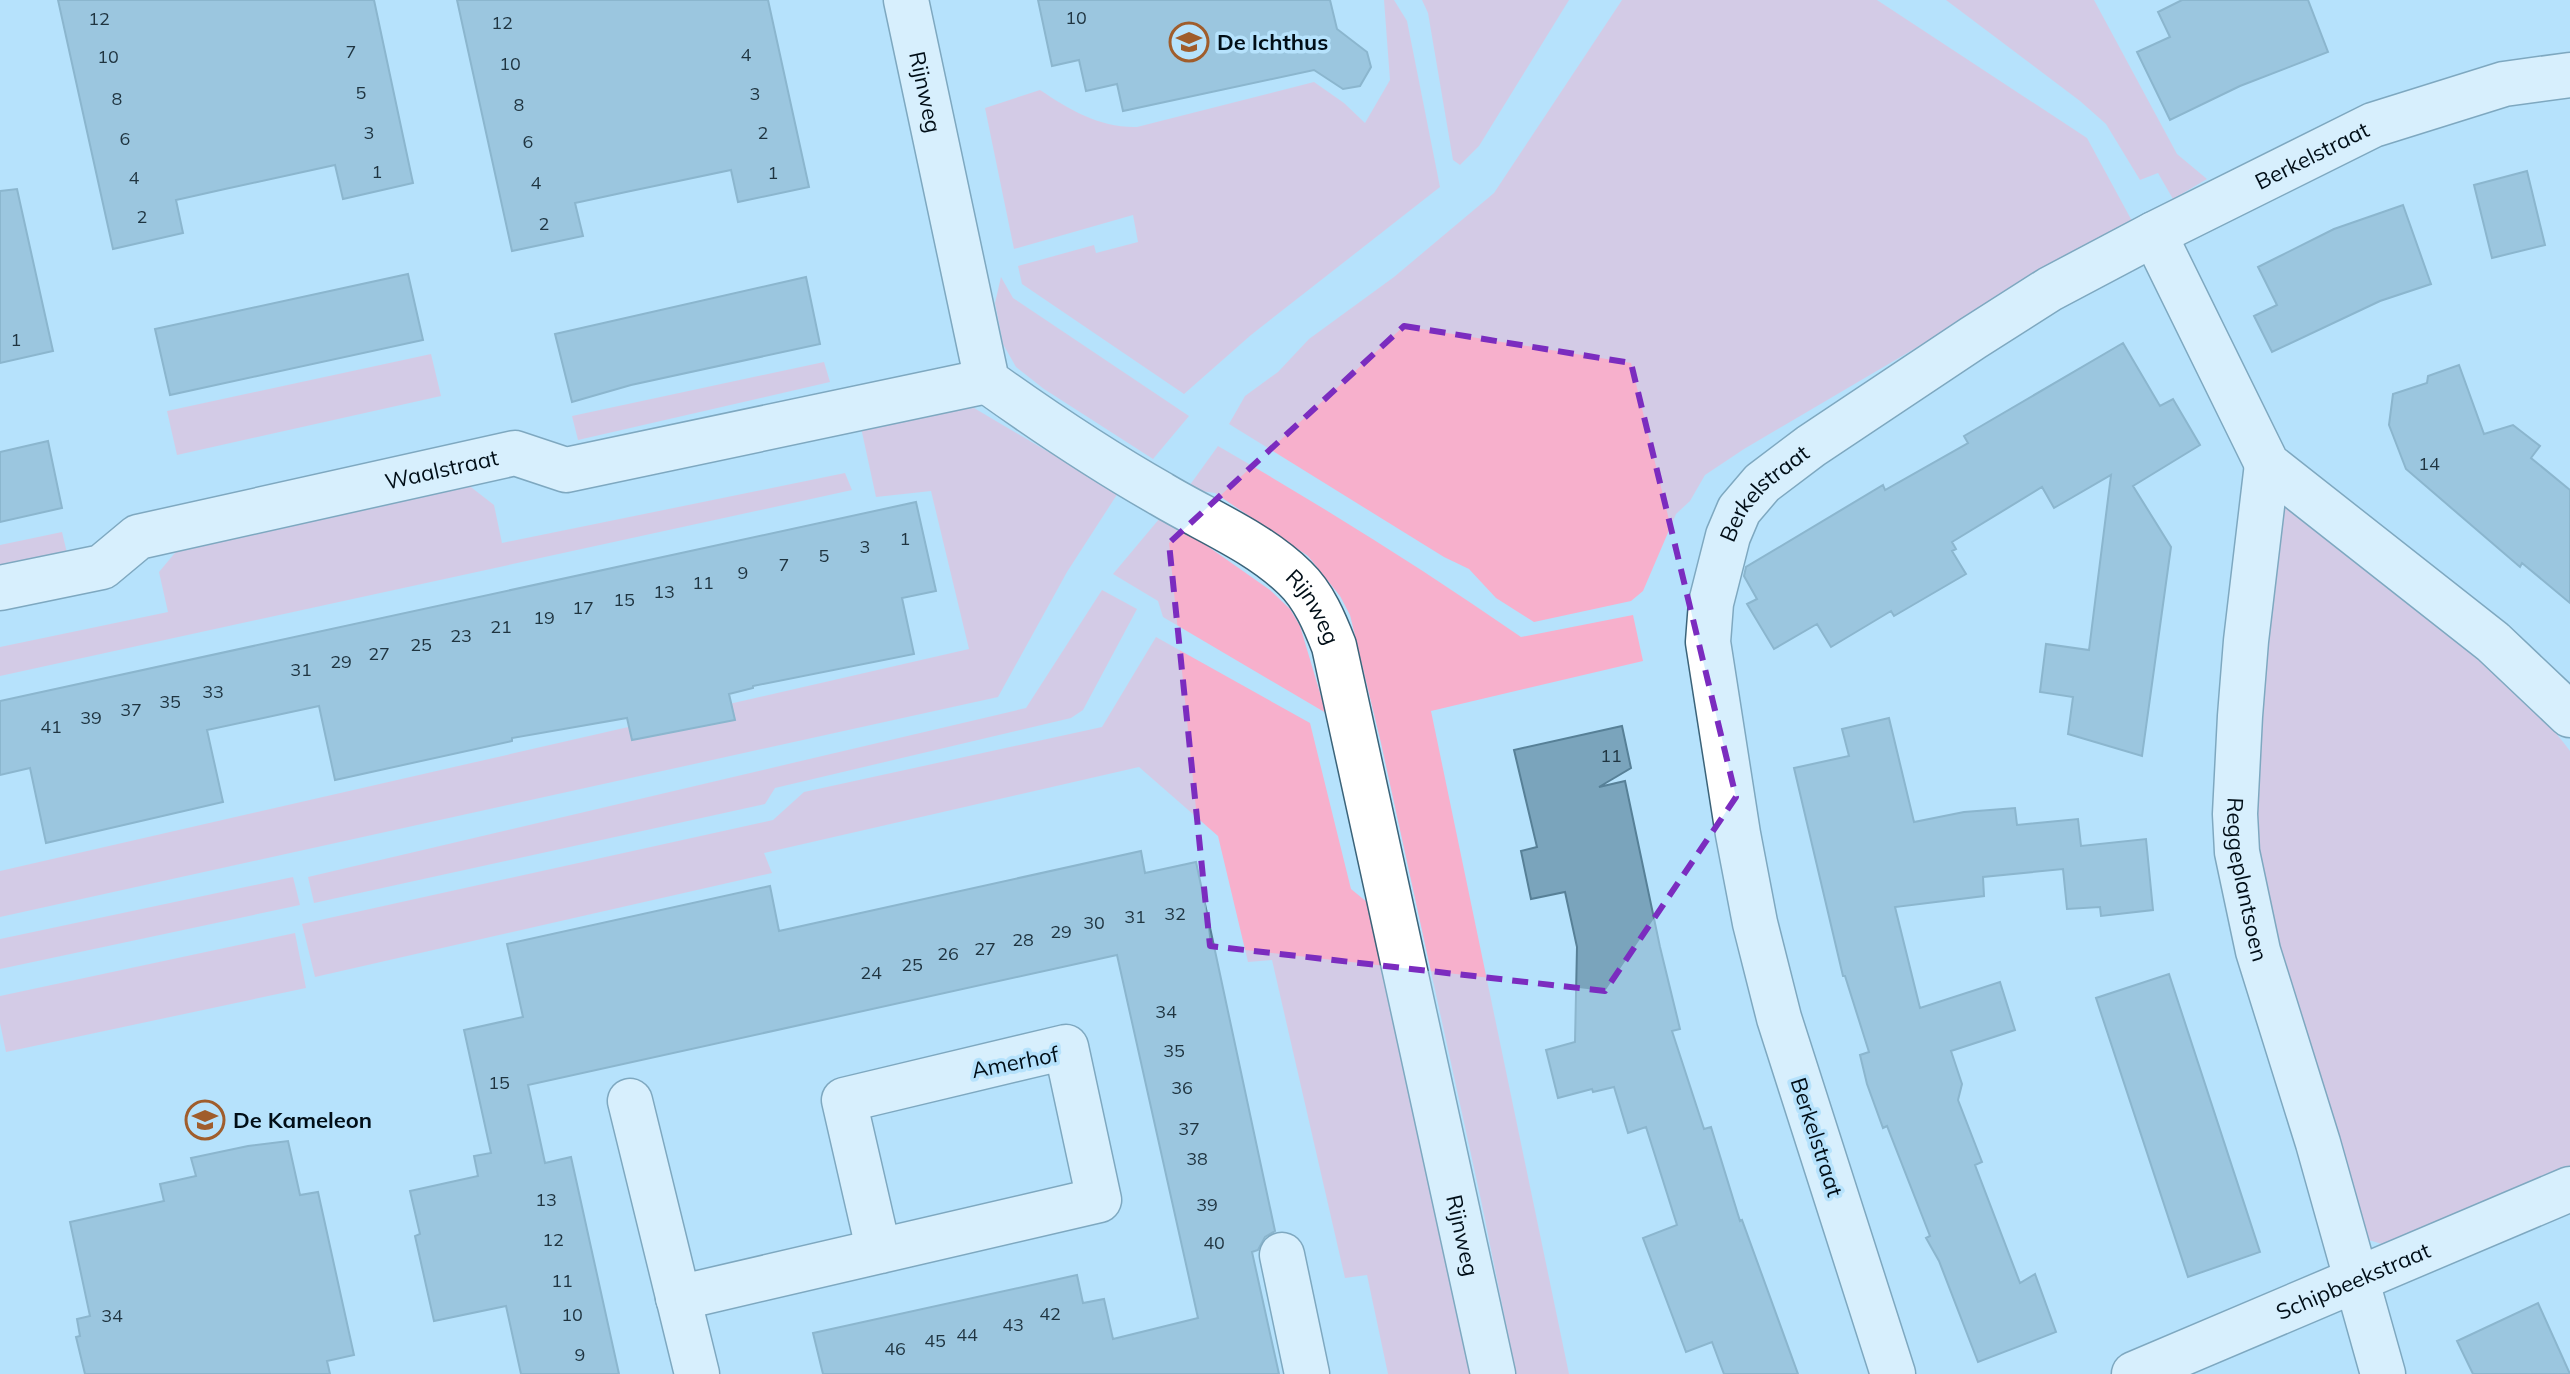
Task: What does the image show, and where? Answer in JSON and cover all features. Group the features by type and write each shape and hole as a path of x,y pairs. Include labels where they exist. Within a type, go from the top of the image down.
{"street":[{"name":"Rijnweg","path":"906,0 987,381 1154,491 1244,539 1281,565 1298,580 1325,624 1334,646 1493,1374"},
{"name":"Berkelstraat","path":"1893,1374 1779,1018 1755,923 1720,728 1708,642 1711,603 1728,536 1739,510 1762,483 1811,446 1973,338 2050,289 2154,234 2373,125 2504,84 2570,75"},
{"path":"2154,234 2267,464 2493,642 2570,715"},
{"name":"Waalstraat","path":"0,588 102,567 138,537 515,453 566,470 987,381"},
{"name":"Reggeplantsoen","path":"2267,464 2240,716 2235,814 2237,852 2258,951 2318,1143 2383,1374"},
{"name":"Amerhof","path":"678,1298 881,1251 1099,1200 1066,1047 844,1100 881,1251"},
{"path":"630,1101 697,1374"},
{"name":"Schipbeekstraat","path":"2134,1374 2570,1189"},
{"path":"1282,1255 1307,1374"}],"highlighted area":[{"path":"1404,326 1631,363 1736,797 1605,991 1210,946 1169,543"}],"shaded area":[{"path":"1384,0 1394,0 1407,21 1440,187 1251,335 1184,394 1022,284 1018,266 1094,245 1096,253 1138,242 1133,215 1014,249 985,108 1040,90 1074,111 1098,121 1137,127 1314,82 1344,103 1365,123 1390,80"},
{"path":"1422,0 1569,0 1479,146 1460,165 1453,160 1428,13"},
{"path":"1622,0 1877,0 2087,138 2132,221 1744,449 1705,475 1690,501 1676,514 1643,591 1631,601 1534,622 1496,598 1469,569 1444,557 1229,424 1245,396 1278,372 1309,339 1394,277 1494,193"},
{"path":"1946,0 2094,0 2177,154 2207,179 2173,199 2158,173 2140,180 2106,124"},
{"path":"1001,277 1013,298 1189,416 1153,459 1044,389 1016,367 1003,344 995,303"},
{"path":"431,354 441,396 177,455 167,411"},
{"path":"824,362 830,382 578,440 572,416"},
{"path":"974,408 1118,493 1067,572 998,697 0,917 0,871 969,649 931,491 876,497 860,423"},
{"path":"1218,446 1372,538 1521,637 1633,615 1643,661 1431,711 1569,1374 1516,1374 1481,1200 1350,615 1340,596 1308,556 1215,493 1187,489"},
{"path":"845,473 852,490 0,676 0,647 168,612 159,572 179,548 467,484 494,505 502,543"},
{"path":"2285,500 2471,651 2536,711 2570,751 2570,1169 2409,1237 2382,1244 2365,1239 2264,926 2245,775"},
{"path":"1165,512 1193,536 1270,590 1290,609 1300,626 1326,713 1163,617 1158,601 1113,574"},
{"path":"62,532 67,553 0,567 0,545"},
{"path":"1102,590 1137,609 1083,710 1071,718 775,788 765,804 314,903 308,877 1026,708"},
{"path":"1156,637 1310,723 1351,889 1373,907 1472,1374 1388,1374 1367,1275 1345,1278 1272,960 1248,962 1218,836 1139,767 764,853 772,873 315,977 302,924 773,820 804,792 1102,727"},
{"path":"293,877 300,905 0,969 0,939"},
{"path":"295,933 306,988 6,1052 0,1023 0,996"}],"building":[{"path":"58,0 374,0 413,183 343,199 335,165 225,189 176,200 183,233 113,249"},
{"path":"457,0 768,0 809,187 738,202 731,170 626,192 575,203 583,236 512,251"},
{"name":"De Ichthus","path":"1038,0 1330,0 1337,29 1367,52 1371,67 1360,86 1343,89 1314,70 1123,111 1117,84 1086,91 1079,60 1052,66"},
{"path":"2182,0 2308,0 2328,52 2240,86 2170,120 2137,52 2170,37 2158,12"},
{"path":"2527,171 2545,245 2492,258 2474,185"},
{"path":"17,189 53,351 0,363 0,191"},
{"path":"2403,205 2431,284 2380,301 2272,352 2254,316 2277,305 2258,267 2334,229"},
{"path":"408,274 423,340 170,395 155,329"},
{"path":"806,277 820,344 631,385 572,402 555,334"},
{"path":"2123,343 2160,406 2173,399 2200,445 2133,486 2171,547 2142,756 2068,734 2073,697 2040,692 2046,644 2089,650 2111,475 2054,508 2042,487 1952,542 1956,549 1952,551 1966,574 1894,616 1891,611 1831,647 1817,624 1774,649 1747,604 1757,599 1744,576 1746,567 1883,485 1885,490 1968,443 1964,436"},
{"path":"2459,365 2484,434 2513,425 2540,446 2531,458 2570,490 2570,603 2522,563 2520,567 2406,469 2389,425 2393,394 2427,383 2428,376"},
{"path":"48,441 62,508 0,522 0,452"},
{"path":"916,502 936,591 902,598 914,654 753,686 729,694 735,720 632,740 627,718 512,738 512,741 335,780 319,706 207,730 223,802 46,843 30,768 0,775 0,701"},
{"path":"1889,718 1914,822 1964,812 2015,808 2017,825 2078,819 2081,846 2146,839 2153,910 2101,916 2100,907 2067,909 2063,869 1983,877 1984,896 1895,907 1920,1008 2000,982 2015,1030 1951,1051 1962,1084 1958,1100 1982,1162 1975,1165 2020,1283 2035,1274 2056,1332 1978,1362 1939,1261 1926,1238 1930,1236 1887,1126 1883,1128 1867,1084 1860,1055 1869,1052 1843,976 1794,768 1849,756 1842,729"},
{"path":"1622,726 1631,768 1599,787 1625,781 1680,1029 1672,1031 1704,1129 1711,1127 1740,1221 1798,1374 1724,1374 1712,1342 1686,1352 1643,1238 1677,1225 1646,1127 1628,1133 1614,1087 1558,1098 1546,1050 1575,1042 1577,947 1565,892 1531,899 1521,851 1537,847 1514,750"},
{"path":"1141,851 1145,873 1196,862 1275,1231 1265,1237 1258,1250 1252,1252 1279,1374 823,1374 813,1333 1077,1275 1083,1303 1104,1299 1113,1339 1198,1318 1117,955 528,1085 545,1163 571,1157 619,1374 521,1374 506,1306 434,1321 415,1236 420,1234 410,1191 478,1176 474,1156 491,1153 464,1030 523,1017 507,944 770,886 779,931"},
{"path":"2169,974 2260,1252 2188,1277 2096,998"},
{"path":"288,1141 300,1195 318,1192 354,1355 327,1361 330,1374 85,1374 76,1337 80,1336 77,1319 90,1316 70,1222 164,1201 160,1184 196,1176 191,1158"},
{"path":"2538,1303 2570,1374 2473,1374 2457,1341"}],"place":[{"name":"De Ichthus","path":"1189,42"},
{"name":"De Kameleon","path":"205,1120"}]}
